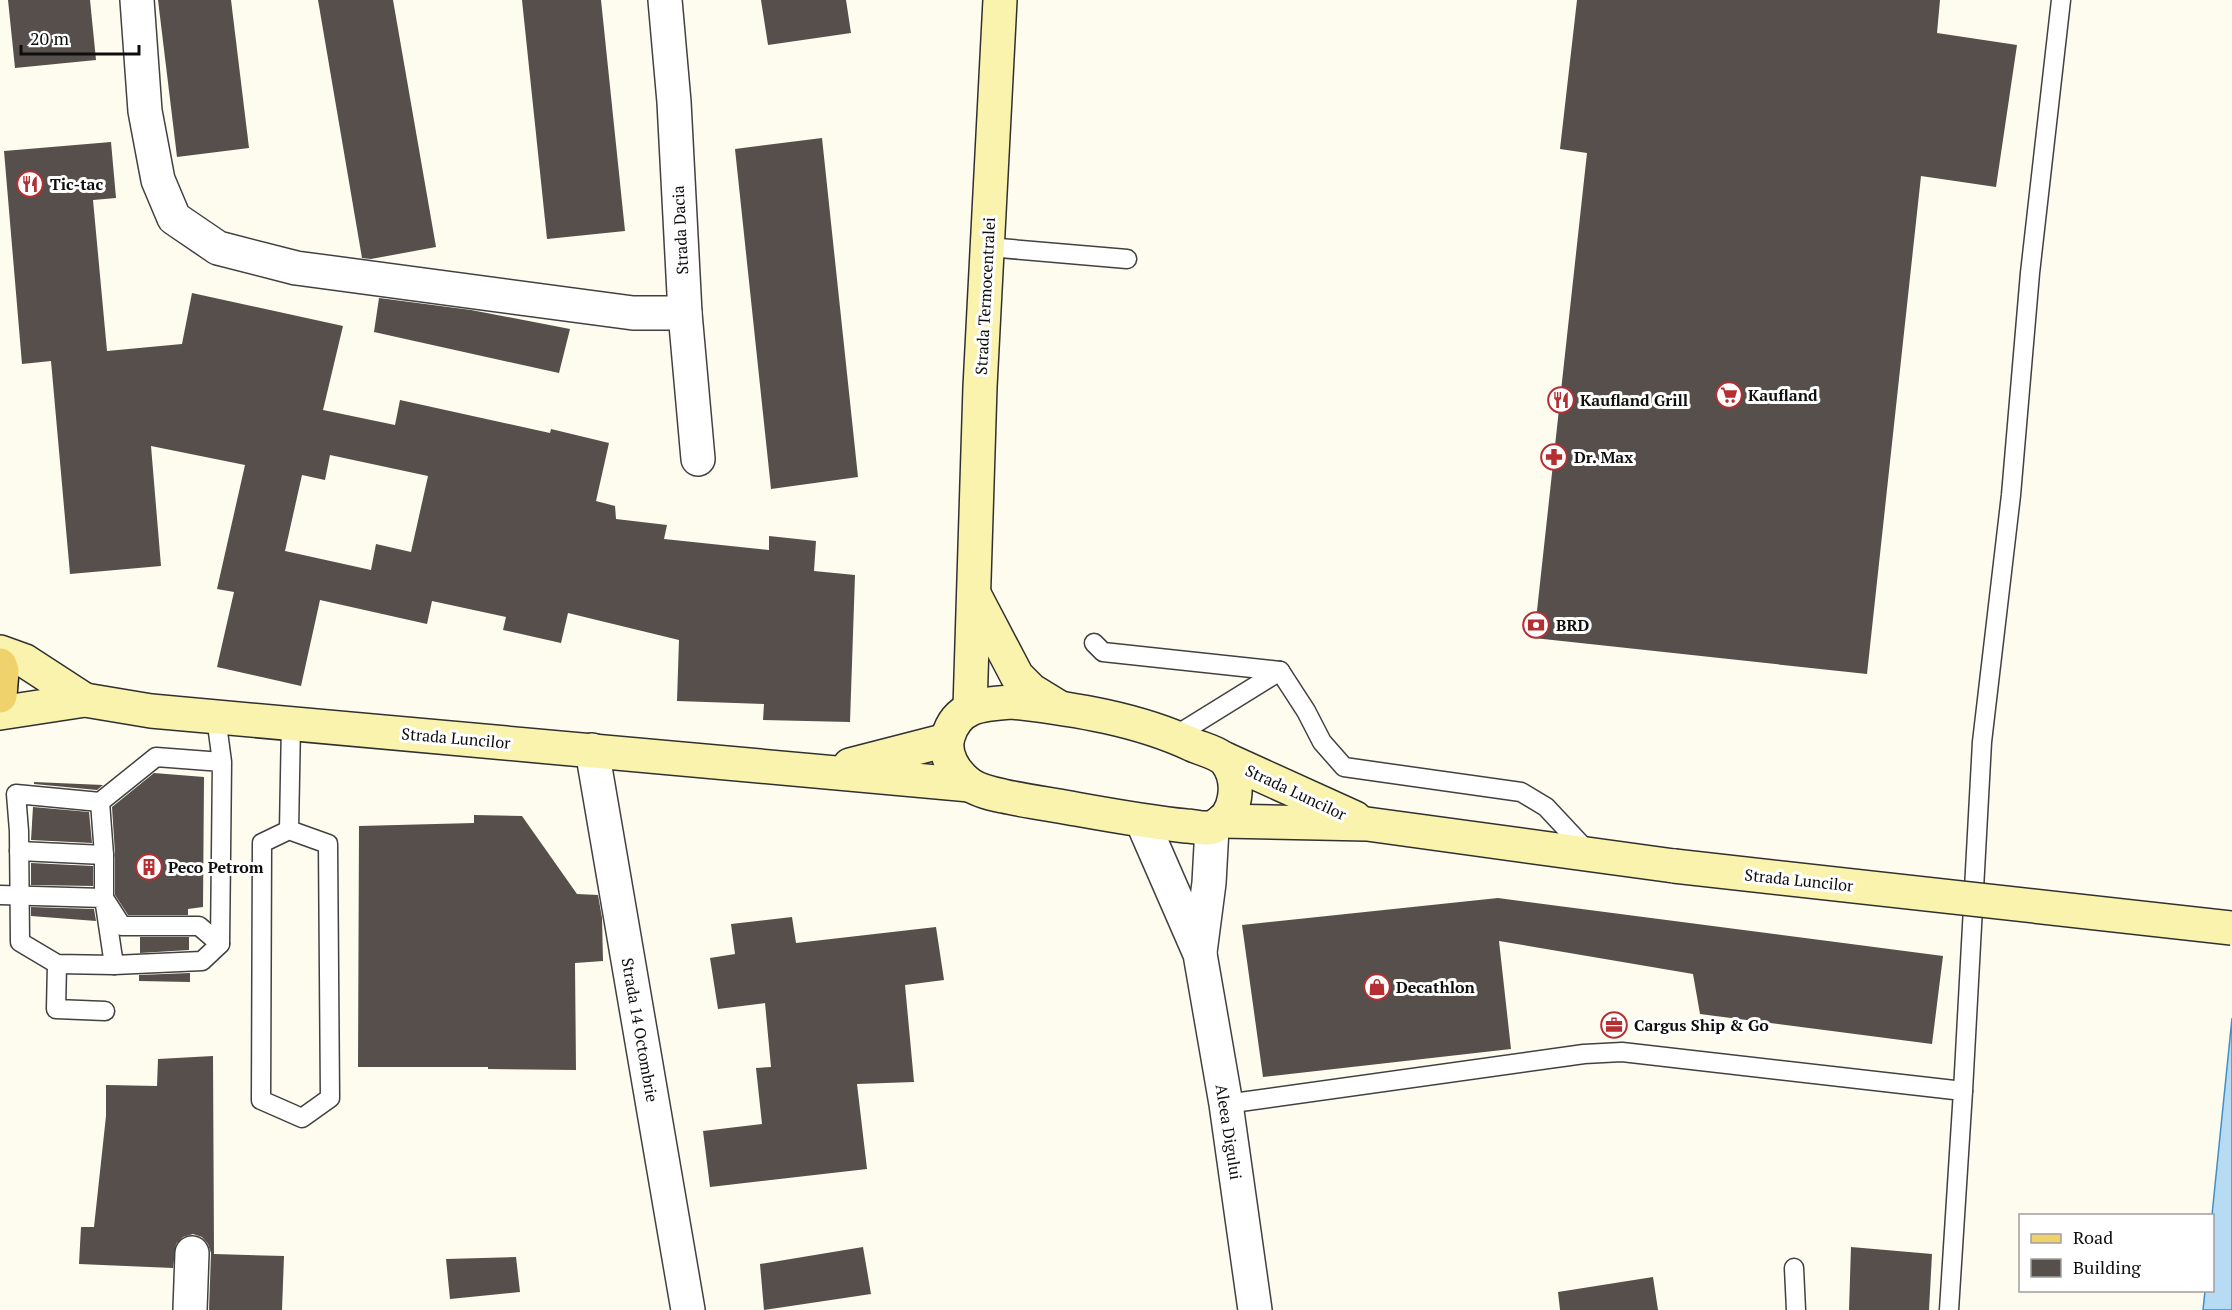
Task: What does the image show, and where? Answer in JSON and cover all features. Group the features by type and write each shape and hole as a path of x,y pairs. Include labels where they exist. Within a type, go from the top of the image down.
{"main road":[{"name":"Strada Termocentralei","path":"970,708 973,593 1000,0"},
{"path":"973,593 1017,676 1031,690 1059,707"},
{"name":"Strada Luncilor","path":"0,652 24,661 85,700"},
{"path":"0,665 2,671 0,696"},
{"name":"Strada Luncilor","path":"0,712 85,700 151,711 827,770 970,785 1002,796 1142,820 1217,824 1367,824 1674,866 2232,928"},
{"path":"970,785 949,762 947,740 952,725 970,708 981,704 1013,702 1059,707"},
{"name":"Strada Luncilor","path":"1059,707 1175,736 1367,824"},
{"name":"Strada Luncilor","path":"827,770 947,740"},
{"path":"1217,824 1231,809 1236,793 1233,774 1225,759"}],"street":[{"path":"137,0 145,111 158,180 174,218 218,248 296,268 633,313 685,313"},
{"name":"Strada Dacia","path":"665,0 674,102 685,313 698,459"},
{"name":"Strada 14 Octombrie","path":"592,750 688,1310"},
{"name":"Aleea Digului","path":"1142,820 1200,954 1226,1104 1255,1310"},
{"name":"Aleea Digului","path":"1200,954 1217,824"},
{"path":"190,1310 192,1253"}],"lane":[{"path":"1949,1310 1982,742 2011,495 2032,261 2061,0"},
{"path":"988,247 1127,259"},
{"path":"1094,643 1102,652 1280,671"},
{"path":"1175,736 1280,671"},
{"path":"1280,671 1306,711 1322,742 1344,767 1521,792 1546,807 1590,855"},
{"path":"216,717 222,762 220,944 202,961 57,964 20,942 20,851 16,794 100,802 156,757 222,762"},
{"path":"289,830 291,724"},
{"path":"100,802 104,898 114,964"},
{"path":"289,830 327,844 330,1098 302,1118 261,1100 262,843 289,830"},
{"path":"20,851 104,855"},
{"path":"0,895 104,898"},
{"path":"104,898 122,926 199,926 220,944"},
{"path":"57,964 56,1009 105,1011"},
{"path":"1226,1104 1584,1054 1622,1052 1963,1091"},
{"path":"1794,1268 1796,1310"}],"water":[{"path":"2232,1018 2232,1310 2203,1310 2205,1292 2214,1292 2214,1214 2212,1214"}],"building":[{"path":"8,0 90,0 96,60 15,68"},
{"path":"158,0 231,0 249,148 177,157"},
{"path":"318,0 393,0 436,247 371,259 362,258"},
{"path":"522,0 601,0 625,231 547,239"},
{"path":"761,0 846,0 851,33 768,45"},
{"name":"Kaufland","path":"1577,0 1940,0 1937,33 2017,45 1996,187 1921,176 1867,674 1534,638 1587,153 1560,149"},
{"path":"822,138 858,477 771,489 735,149"},
{"path":"111,142 116,198 93,200 107,351 182,344 192,293 343,326 323,410 395,425 400,400 550,433 551,429 609,443 596,501 615,506 616,519 667,525 664,539 769,550 769,536 816,541 814,571 855,575 850,722 763,720 764,704 677,701 679,640 568,613 561,643 503,630 506,617 432,601 427,624 320,600 301,686 217,667 234,592 217,589 245,465 151,446 161,566 70,574 51,361 22,364 4,151","holes":["330,455 428,476 411,552 376,544 371,570 285,551 302,475 325,480"]},
{"path":"379,298 471,310 570,329 559,373 374,332"},
{"path":"154,773 204,777 203,907 188,909 188,915 128,915 115,895 112,807"},
{"path":"34,782 103,785 97,790 34,784"},
{"path":"33,807 89,812 92,843 31,840"},
{"path":"474,815 522,816 577,894 598,895 602,918 603,961 575,963 576,1070 358,1067 359,826 474,823"},
{"path":"31,863 93,866 93,886 31,885"},
{"path":"1498,898 1943,956 1932,1044 1700,1014 1693,974 1499,941 1511,1049 1263,1077 1242,925"},
{"path":"31,907 94,909 96,921 31,916"},
{"path":"792,917 796,943 936,927 944,980 905,985 914,1082 857,1084 867,1169 710,1187 703,1131 762,1124 756,1068 771,1067 765,1003 718,1009 710,958 735,954 731,924"},
{"path":"140,937 189,937 189,950 140,953"},
{"path":"190,973 190,982 139,981 139,975"},
{"path":"213,1056 214,1254 284,1256 282,1310 209,1310 211,1253 202,1237 193,1234 183,1237 176,1244 173,1268 79,1264 81,1227 94,1227 106,1116 106,1085 157,1086 158,1059"},
{"path":"863,1247 871,1294 764,1310 760,1264"},
{"path":"1851,1247 1932,1254 1929,1310 1849,1310"},
{"path":"516,1257 520,1292 450,1299 446,1259"},
{"path":"1653,1277 1658,1310 1560,1310 1558,1292"}],"place":[{"name":"Tic-tac","path":"30,184"},
{"name":"Kaufland","path":"1729,395"},
{"name":"Kaufland Grill","path":"1561,400"},
{"name":"Dr. Max","path":"1554,457"},
{"name":"BRD","path":"1536,625"},
{"name":"Peco Petrom","path":"149,867"},
{"name":"Decathlon","path":"1377,987"},
{"name":"Cargus Ship & Go","path":"1614,1025"}]}
